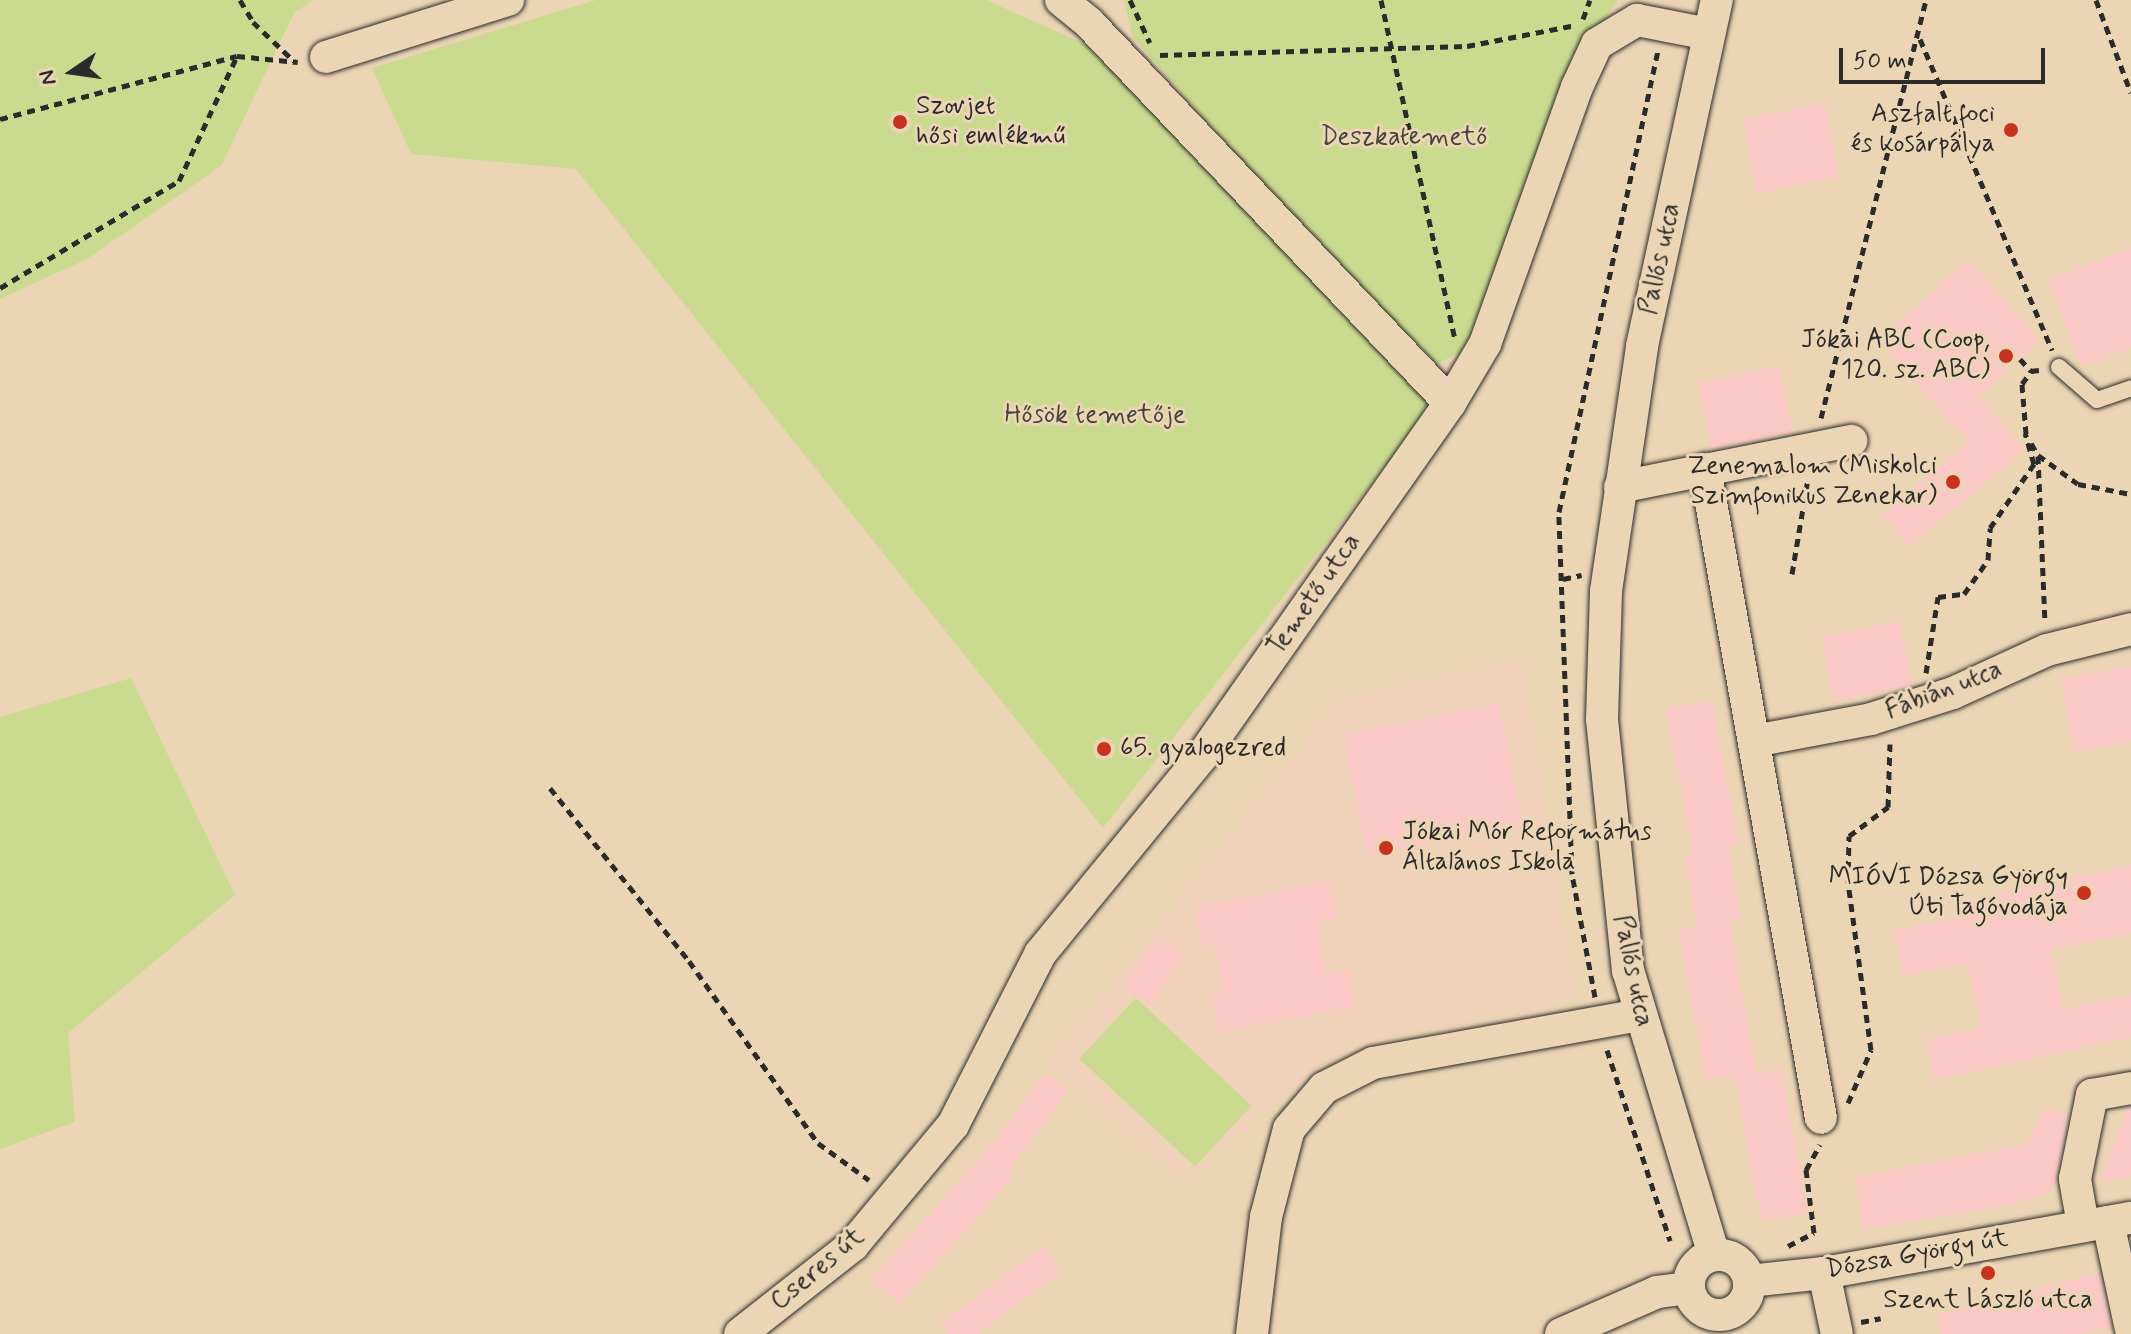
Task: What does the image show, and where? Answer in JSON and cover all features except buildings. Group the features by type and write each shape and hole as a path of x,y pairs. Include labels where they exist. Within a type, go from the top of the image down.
{"street":[{"path":"311,60 508,0"},
{"path":"1061,0 1089,23 1457,391"},
{"name":"Pallós utca","path":"1714,1255 1640,1015 1615,880 1602,719 1606,591 1642,346 1717,0"},
{"name":"Temető utca","path":"893,1203 953,1125 1040,954 1202,756 1457,391 1485,344 1577,87 1597,44 1637,20 1709,34"},
{"path":"1620,487 1851,441"},
{"path":"1705,469 1754,741 1829,1122"},
{"name":"Fábián utca","path":"1754,741 1871,719 1921,704 2047,650 2131,629"},
{"path":"1252,1334 1266,1217 1289,1129 1324,1088 1373,1063 1640,1015"},
{"path":"2131,1088 2092,1095 2075,1179 2107,1222 2131,1329"},
{"name":"Cseres út","path":"740,1334 853,1245 893,1203"},
{"name":"Dózsa György út","path":"1749,1281 1824,1273 2107,1222"},
{"path":"1714,1255 1737,1261 1749,1281 1743,1303 1724,1325 1700,1310 1688,1288 1696,1265 1714,1255"},
{"path":"1824,1273 1837,1334"},
{"path":"1561,1334 1657,1292 1688,1288"}],"lane":[{"path":"2059,367 2097,400 2131,388"}],"path":[{"path":"240,0 253,22 311,60"},
{"path":"1130,0 1156,55 1390,44 1467,46 1581,24 1590,0"},
{"path":"1381,0 1457,391"},
{"path":"1792,574 1813,449 1920,38 1926,0"},
{"path":"2096,0 2131,93"},
{"path":"1780,1251 1814,1233 1806,1170 1829,1122 1871,1050 1848,883 1849,836 1888,807 1887,748 1921,704 1938,597 1964,594 1988,560 1990,528 2034,464 2025,433 2022,384 2031,371 2059,367 1920,38"},
{"path":"0,119 237,56 311,60"},
{"path":"0,288 179,181 237,56"},
{"path":"2020,359 2031,371"},
{"path":"2025,433 2038,455 2078,484 2131,494"},
{"path":"2038,455 2047,650"},
{"path":"550,788 689,961 818,1143 859,1170 893,1203"}],"shaded area":[{"name":"Jókai Mór Református Általános Iskola","path":"1523,659 1576,998 1349,1045 1182,1179 1047,1064 1339,699"}],"green space":[{"path":"0,0 313,0 294,13 221,166 87,259 0,299"},
{"name":"Hősök temetője","path":"596,0 986,0 1087,45 1433,405 1103,828 576,169 411,154 372,68"},
{"name":"Deszkatemető","path":"1124,0 1618,0 1588,42 1474,344 1438,364 1294,223 1133,37"},
{"path":"131,678 235,895 68,1033 75,1122 0,1149 0,717"},
{"path":"1136,998 1252,1106 1195,1166 1079,1059"}],"place":[{"name":"Szovjet hősi emlékmű","path":"900,122"},
{"name":"Aszfalt foci és kosárpálya","path":"2011,130"},
{"name":"Jókai ABC (Coop, 120. sz. ABC)","path":"2006,356"},
{"name":"Zenemalom (Miskolci Szimfonikus Zenekar)","path":"1953,482"},
{"name":"65. gyalogezred","path":"1104,749"},
{"name":"Jókai Mór Református Általános Iskola","path":"1386,848"},
{"name":"MIÓVI Dózsa György Úti Tagóvodája","path":"2084,893"},
{"name":"Szent László utca","path":"1988,1273"}]}
